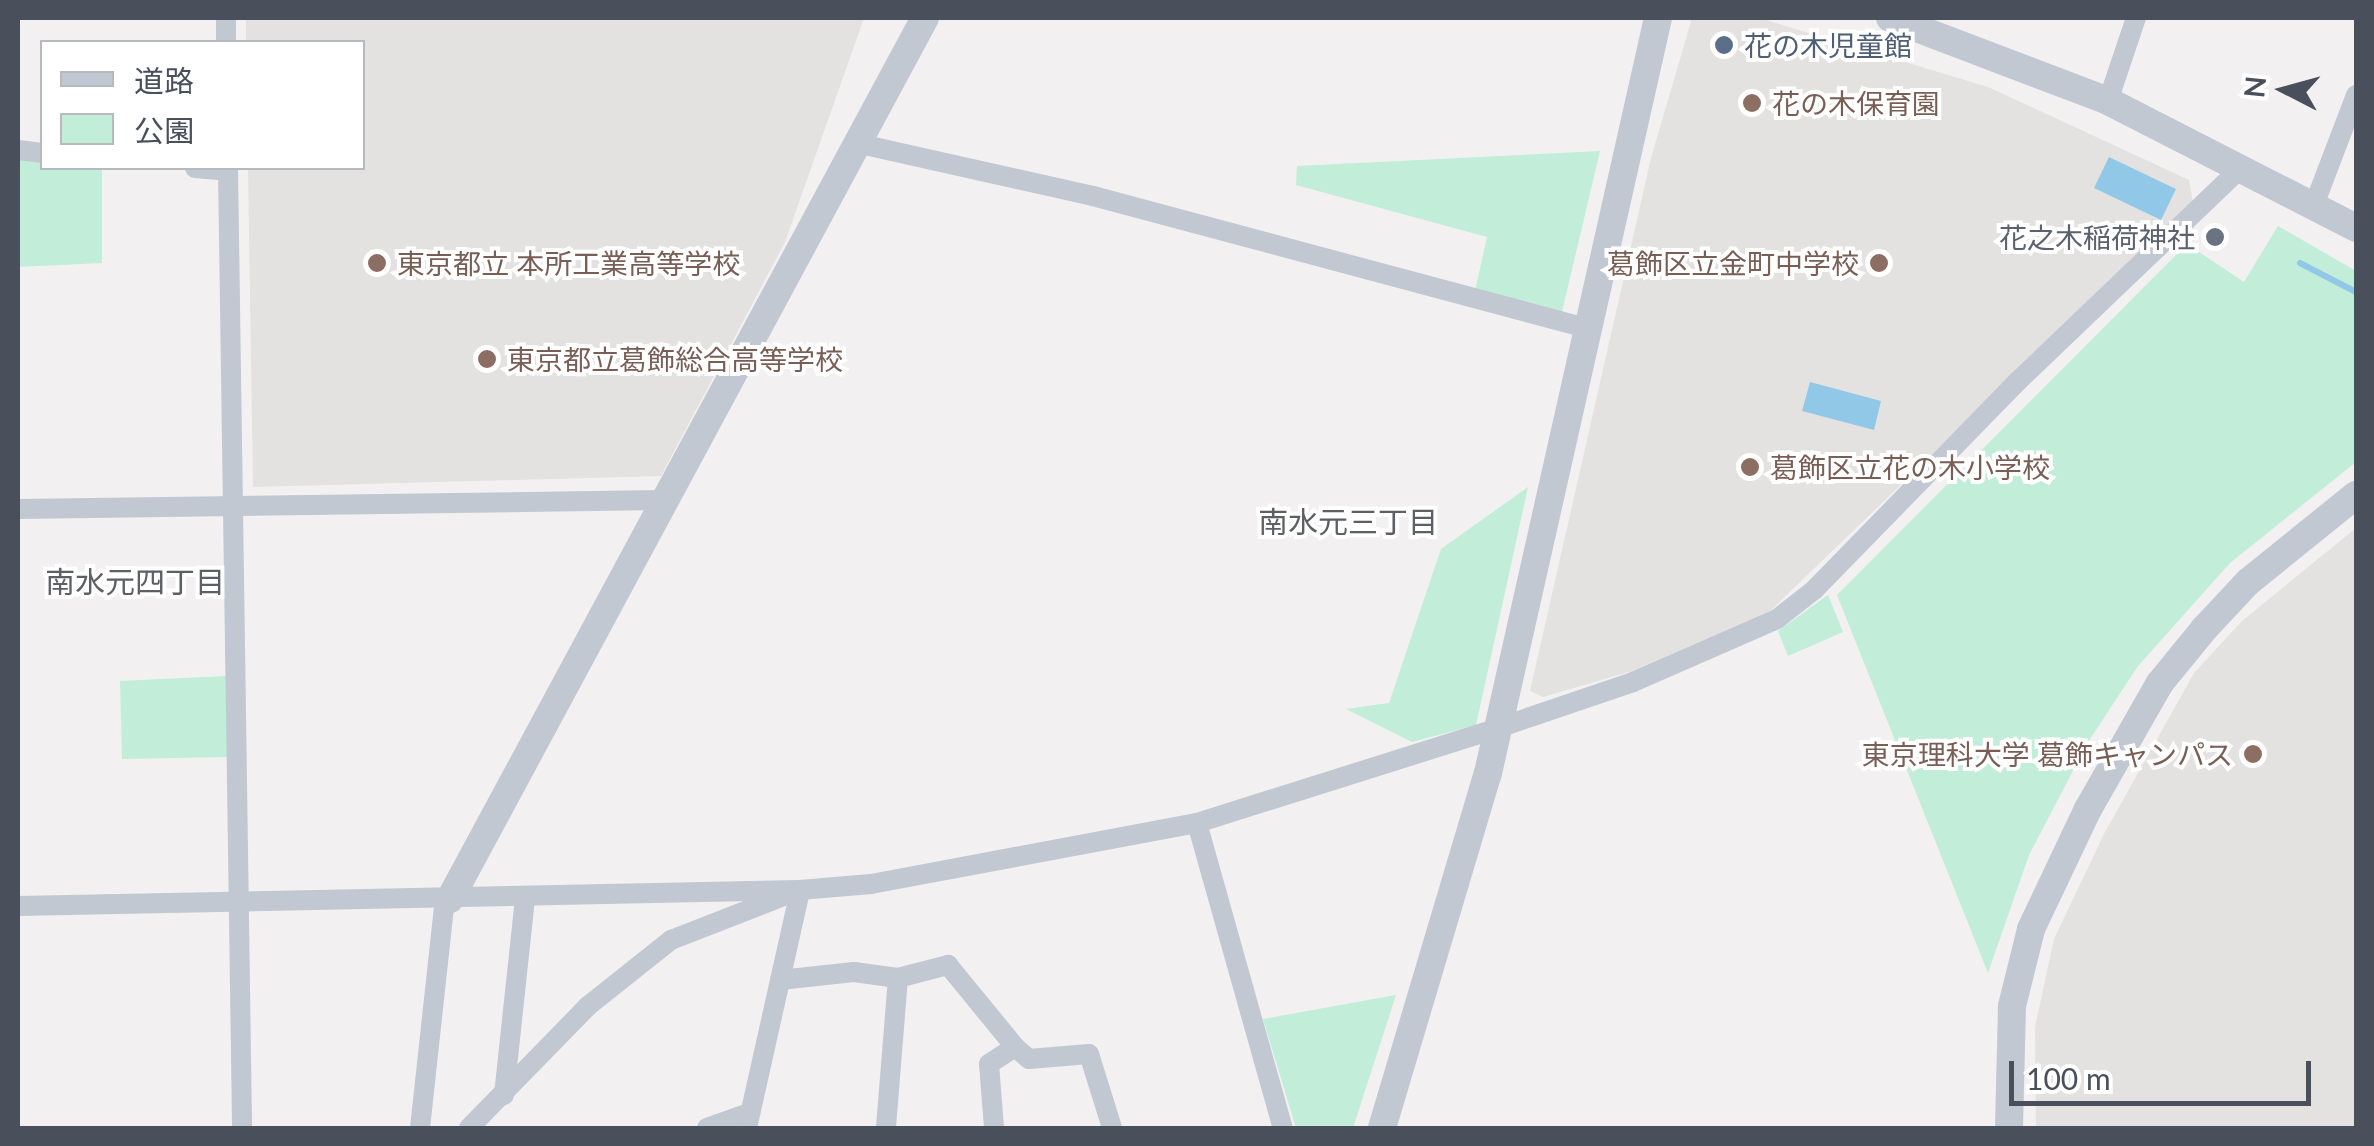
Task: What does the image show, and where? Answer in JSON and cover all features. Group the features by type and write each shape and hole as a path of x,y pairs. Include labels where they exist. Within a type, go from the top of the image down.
{"street":[{"path":"420,1128 447,899 924,18"},
{"path":"1382,1128 1498,728 1658,18"},
{"path":"1892,18 2108,102 2356,228"},
{"path":"2108,102 2136,18"},
{"path":"2314,205 2334,165 2356,95"},
{"path":"856,143 1093,196 1586,328"},
{"path":"2334,165 2356,163"},
{"path":"18,906 800,890 952,872 1196,823 1498,728 1633,682 1789,610 1840,567 2026,374 2242,167"},
{"path":"228,170 242,1128"},
{"path":"2009,1128 2012,1006 2031,930 2088,808 2160,683 2204,629 2248,582 2356,495"},
{"path":"18,509 662,500"},
{"path":"1196,823 1283,1128"},
{"path":"708,1128 746,1121 800,890"},
{"path":"469,1128 588,1006 671,940 800,890"},
{"path":"504,1094 525,897"},
{"path":"780,980 854,972 898,978 948,965 1014,1047 1029,1059 1089,1054 1112,1128"},
{"path":"886,1128 898,978"},
{"path":"994,1128 990,1064 1014,1047"}],"shaded area":[{"name":"東京都立葛飾総合高等学校","path":"246,18 864,18 785,242 661,476 253,487 248,170 365,170 365,40 246,40"},
{"path":"1692,18 1759,18 1988,87 2189,180 2193,203 1768,613 1632,671 1543,697 1530,691 1651,158"},
{"name":"東京理科大学 葛飾キャンパス","path":"2356,528 2356,1128 2036,1128 2035,1027 2054,939 2104,834 2194,673 2242,621"}],"green space":[{"path":"1600,151 1561,316 1475,291 1487,237 1296,185 1297,166"},
{"path":"18,157 40,160 40,170 102,170 102,263 18,267"},
{"path":"2278,226 2356,271 2356,462 2230,563 2138,666 2088,742 2029,855 1988,973 1837,595 2187,244 2244,282"},
{"path":"1528,487 1476,725 1412,742 1346,709 1389,703 1441,549"},
{"path":"1828,595 1843,632 1788,656 1778,631"},
{"path":"227,676 227,757 122,759 120,681"},
{"path":"1396,995 1353,1128 1296,1128 1263,1019"}],"water":[{"path":"2109,157 2176,189 2161,220 2094,188"},
{"path":"1810,382 1881,401 1874,430 1802,411"}],"waterway":[{"path":"2300,263 2356,292"}],"place":[{"name":"花の木児童館","path":"1724,45"},
{"name":"花の木保育園","path":"1752,103"},
{"name":"花之木稲荷神社","path":"2215,237"},
{"name":"東京都立 本所工業高等学校","path":"377,263"},
{"name":"葛飾区立金町中学校","path":"1879,263"},
{"name":"東京都立葛飾総合高等学校","path":"487,359"},
{"name":"葛飾区立花の木小学校","path":"1750,467"},
{"name":"東京理科大学 葛飾キャンパス","path":"2253,754"}],"district":[{"name":"南水元三丁目","path":"1348,521"},
{"name":"南水元四丁目","path":"135,581"}]}
